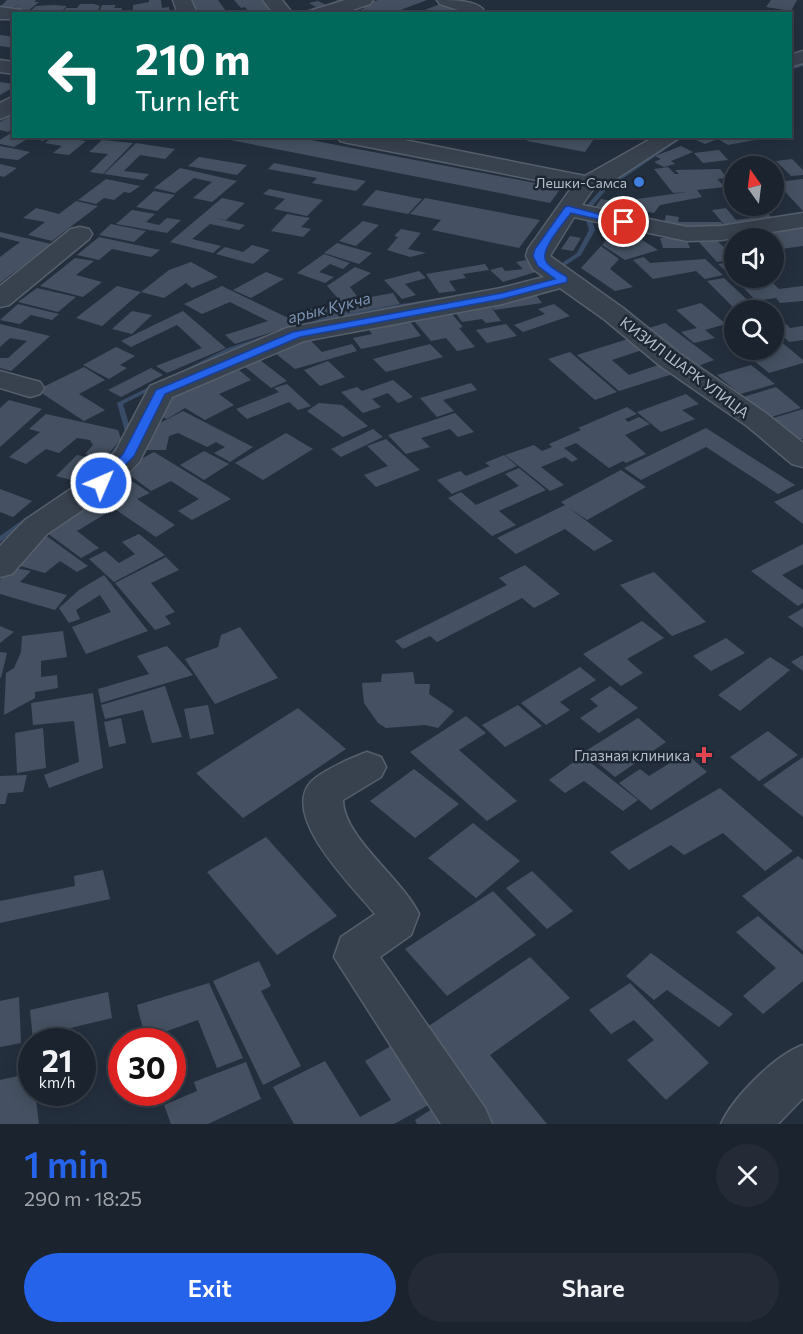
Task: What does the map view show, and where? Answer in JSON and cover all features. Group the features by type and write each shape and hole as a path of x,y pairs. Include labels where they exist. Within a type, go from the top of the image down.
{"street":[{"path":"273,0 282,12"},
{"path":"326,12 364,0"},
{"path":"446,0 475,9"},
{"path":"0,113 12,104"},
{"path":"358,138 586,183 600,179 669,138"},
{"path":"0,566 36,528 101,483 128,456 160,392 297,334 502,296 552,272 538,256 540,249 586,183"},
{"path":"568,209 687,234 721,233 803,220"},
{"path":"0,299 80,234"},
{"name":"КИЗИЛ ШАРК УЛИЦА","path":"552,272 756,420 803,458"},
{"path":"0,379 30,388"},
{"path":"367,767 324,793 322,801 334,836 398,914 396,922 356,950 356,957 468,1124"},
{"path":"745,1124 803,1066"}],"building":[{"path":"7,0 36,0 34,2 39,2 29,10 13,9 20,3 12,9 0,7"},
{"path":"149,0 161,0 162,8 169,7 170,12 133,12 133,5 149,2"},
{"path":"185,0 218,0 227,12 192,12"},
{"path":"234,0 263,0 272,12 244,12 248,11 245,7 241,8"},
{"path":"338,0 348,0 320,12 300,12 316,7 309,3 318,1 326,5"},
{"path":"378,0 427,0 395,12 355,12 365,8 359,6"},
{"path":"771,0 797,0 791,11 766,7"},
{"path":"446,2 468,10 462,12 419,12"},
{"path":"80,4 100,6 97,12 63,12 66,8 77,8"},
{"path":"102,5 116,5 114,8 122,8 121,12 99,12"},
{"path":"36,6 67,6 61,12 29,12"},
{"path":"0,35 12,37 12,48 0,46"},
{"path":"0,82 12,84 12,88 0,95"},
{"path":"12,115 12,129 8,132 0,130 0,122"},
{"path":"12,132 12,138 29,138 14,147 0,144 0,140"},
{"path":"29,138 48,138 43,141"},
{"path":"51,138 86,141 69,155 53,153 62,146 45,143"},
{"path":"300,138 561,188 550,203 225,139"},
{"path":"529,138 595,138 585,152 527,141"},
{"path":"700,138 765,138 728,145 718,139 705,144 696,140"},
{"path":"102,140 133,143 103,174 90,172 108,154 89,152"},
{"path":"136,143 175,149 165,159 140,155 124,171 149,174 143,180 104,174"},
{"path":"0,146 30,152 18,160 0,158"},
{"path":"681,146 693,152 671,161 675,164 664,167 654,162 661,159 655,156"},
{"path":"719,150 724,156 724,160 703,163 694,153"},
{"path":"199,157 247,165 237,175 188,166"},
{"path":"792,159 803,170 803,175 791,176 784,169 784,160"},
{"path":"274,163 366,181 356,191 312,183 317,178 268,169"},
{"path":"0,164 17,168 4,177 0,176"},
{"path":"668,167 675,174 679,174 675,170 720,169 724,178 717,179 724,187 697,190 702,197 660,205 654,213 626,207 630,200 687,192 673,193 654,169"},
{"path":"180,168 237,181 212,202 193,198 212,182 194,178 175,193 154,188"},
{"path":"106,179 140,186 130,193 124,192 114,200 104,198 96,204 78,200"},
{"path":"803,179 803,211 784,191 784,181"},
{"path":"269,189 323,200 307,216 274,209 285,199 263,194"},
{"path":"376,190 422,199 408,214 362,205"},
{"path":"154,191 175,195 157,211 136,207"},
{"path":"222,198 245,203 226,220 215,218 245,225 239,230 210,224 192,239 221,246 213,253 170,242"},
{"path":"425,198 540,220 519,248 432,230 441,220 410,214"},
{"path":"601,199 618,202 610,214 593,210"},
{"path":"76,201 98,206 52,241 28,235 45,222 23,218 36,208 59,214"},
{"path":"724,208 724,216 733,216 736,220 770,216 775,220 727,228 712,210"},
{"path":"132,210 155,214 146,222 159,225 167,218 181,220 167,233 116,224"},
{"path":"287,214 310,218 301,227 311,229 303,237 271,231"},
{"path":"666,215 679,217 678,222 721,222 726,228 724,228 663,228"},
{"path":"363,221 379,225 356,246 339,241"},
{"path":"111,224 146,231 134,242 99,235"},
{"path":"803,224 803,246 784,249 784,228 773,226"},
{"path":"401,229 421,233 408,249 426,253 410,257 387,250 398,237 394,236"},
{"path":"616,230 629,237 631,243 642,240 658,250 625,260 602,245"},
{"path":"0,232 51,244 0,283 0,257 20,242 0,237"},
{"path":"570,236 581,238 573,251 561,249"},
{"path":"99,237 160,250 151,257 112,249 99,260 77,255"},
{"path":"660,238 686,238 690,248 663,248"},
{"path":"715,239 724,247 724,261 717,262 698,241"},
{"path":"337,243 372,253 359,264 324,253"},
{"path":"252,245 270,250 253,264 216,254 225,247 243,252"},
{"path":"601,246 619,259 610,269 633,287 615,291 581,268"},
{"path":"324,254 350,263 343,269 330,264 319,272 334,277 325,283 297,273"},
{"path":"644,257 650,263 705,259 723,275 705,279 696,271 653,279 633,260"},
{"path":"75,258 94,261 76,275 102,282 83,297 40,286"},
{"path":"526,260 539,271 503,282 490,270 502,267 505,271 523,269 516,262"},
{"path":"191,262 218,277 192,288 186,283 164,298 141,292 169,270"},
{"path":"485,264 489,270 463,274 466,278 449,281 456,291 439,293 426,274"},
{"path":"355,267 371,273 350,287 359,299 393,293 400,304 351,313 327,286"},
{"path":"419,271 426,278 405,284 416,295 402,299 384,280"},
{"path":"266,272 284,279 251,298 233,290"},
{"path":"724,278 724,288 735,288 747,300 726,300 707,281"},
{"path":"117,286 141,292 102,326 76,318"},
{"path":"222,286 286,317 299,314 304,322 235,344 225,335 268,321 230,302 202,314 184,304"},
{"path":"803,286 803,301 784,303 784,300 776,298 755,300 744,288 779,289"},
{"path":"37,288 76,297 58,312 18,302"},
{"path":"536,295 542,303 494,310 489,303"},
{"path":"487,301 501,321 486,323 482,319 462,322 452,308"},
{"path":"341,303 348,314 307,321 301,311"},
{"path":"701,303 724,325 705,330 715,338 694,343 681,332 697,328 676,310"},
{"path":"18,304 59,314 52,320 31,315 20,324 0,320"},
{"path":"554,304 570,316 523,332 514,325 545,314 538,309"},
{"path":"447,308 463,327 459,328 475,347 457,351 446,338 431,341 410,316"},
{"path":"132,311 152,315 132,334 112,329"},
{"path":"183,311 226,348 167,373 156,366 202,348 177,325 131,347 121,341"},
{"path":"405,315 421,336 361,349 353,338 372,334 365,324"},
{"path":"665,323 714,360 698,366 649,328"},
{"path":"0,324 50,336 11,371 0,368 0,358 8,358 27,341 10,338 0,347"},
{"path":"506,324 517,336 487,343 476,330"},
{"path":"784,324 790,328 803,326 803,340 789,342 784,337"},
{"path":"307,337 322,352 352,344 357,351 295,369 270,349"},
{"path":"631,338 645,349 612,360 629,375 664,363 676,373 619,391 577,355"},
{"path":"430,344 443,357 386,372 373,359"},
{"path":"784,344 803,360 803,363 769,373 753,360 784,360"},
{"path":"116,347 135,356 120,365 127,368 109,379 83,365"},
{"path":"570,352 617,392 595,400 548,359"},
{"path":"255,356 287,381 271,388 239,362"},
{"path":"328,361 345,377 320,386 304,370"},
{"path":"751,365 775,384 740,394 717,375"},
{"path":"84,367 105,380 79,394 105,410 84,421 37,390"},
{"path":"151,368 163,375 121,397 108,390"},
{"path":"239,370 251,380 219,394 234,405 205,420 185,408 167,419 158,415 169,396"},
{"path":"393,380 413,397 398,403 388,393 372,399 381,407 363,413 341,392 357,387 362,391"},
{"path":"471,383 477,390 443,400 454,411 437,417 420,398"},
{"path":"287,384 311,406 298,410 289,402 247,419 236,409 279,392 274,388"},
{"path":"776,387 801,408 768,418 743,397"},
{"path":"686,394 699,404 682,410 695,419 661,432 637,412"},
{"path":"9,400 42,409 0,447 0,408"},
{"path":"319,403 342,405 368,426 343,437 307,411"},
{"path":"627,407 637,414 625,419 628,422 639,417 650,424 625,435 646,454 626,463 623,461 609,468 576,443 564,448 578,459 572,462 565,457 541,467 564,485 550,491 505,455 534,445 542,451 552,447 549,444 581,430 578,428"},
{"path":"803,409 803,439 796,441 770,419"},
{"path":"183,411 253,447 230,462 214,453 225,447 216,442 207,447 178,433 169,436 166,450 146,450 156,425"},
{"path":"455,413 474,432 458,437 450,429 421,438 430,447 406,454 388,435"},
{"path":"46,414 118,430 121,439 104,459 85,454 93,445 90,440 77,438 59,453 46,449 26,464 9,457 40,432 29,429"},
{"path":"706,428 795,485 778,494 706,447 641,480 624,468"},
{"path":"373,429 383,437 341,457 331,449"},
{"path":"286,433 313,449 263,480 235,463"},
{"path":"386,439 420,470 376,487 364,475 388,466 367,446"},
{"path":"204,451 229,464 204,480 180,465"},
{"path":"154,452 231,499 192,520 178,511 199,499 171,481 151,491 127,473 136,462"},
{"path":"77,455 103,461 82,483 56,476"},
{"path":"504,455 517,466 452,494 437,480 460,471 466,476 490,466 485,463"},
{"path":"519,468 546,490 499,511 516,525 492,536 448,498 461,492 476,505 519,486 505,474"},
{"path":"621,470 646,487 587,520 568,507 613,541 594,551 565,529 516,554 497,538 565,505 561,502"},
{"path":"124,476 150,493 137,499 175,525 156,537 94,495"},
{"path":"0,489 32,501 13,517 0,512"},
{"path":"803,489 803,524 774,502"},
{"path":"95,498 112,510 77,531 99,548 81,558 43,530"},
{"path":"41,532 88,566 77,572 60,561 45,573 13,564"},
{"path":"139,534 165,555 114,582 89,559 105,551 119,563 135,554 122,542"},
{"path":"803,544 803,564 782,575 803,590 803,603 798,606 751,571"},
{"path":"166,557 179,570 151,583 175,612 165,616 171,624 155,630 115,583"},
{"path":"525,565 560,594 534,608 522,598 437,642 430,636 403,649 395,641 507,585 499,578"},
{"path":"11,567 31,571 20,582 67,595 55,610 0,594 0,580"},
{"path":"654,572 706,622 672,636 620,585"},
{"path":"104,575 148,631 86,654 72,627 111,612 100,595 76,610 80,619 69,623 59,608 79,590"},
{"path":"803,608 803,628 788,617"},
{"path":"642,621 664,638 627,659 643,673 621,686 583,654"},
{"path":"0,626 14,632 0,643"},
{"path":"240,627 278,678 215,704 185,659 218,647 221,635"},
{"path":"63,631 67,657 41,661 41,677 57,675 58,688 35,692 35,698 4,715 6,673 14,668 21,652 22,636"},
{"path":"726,638 745,653 711,671 693,656"},
{"path":"167,646 193,675 101,703 98,689 149,674 137,656"},
{"path":"0,652 7,653 1,678 0,677"},
{"path":"803,655 803,671 791,662"},
{"path":"770,657 790,670 740,711 718,695"},
{"path":"580,667 596,680 560,702 570,710 546,725 521,703"},
{"path":"413,672 415,684 430,684 429,694 454,711 438,728 425,725 386,728 378,723 364,703 362,683 381,682 382,674"},
{"path":"165,686 182,737 152,743 143,710 105,719 101,705"},
{"path":"610,686 638,708 599,733 580,718 598,706 590,699"},
{"path":"93,693 103,768 49,788 44,775 79,762 74,721 33,725 31,703"},
{"path":"208,705 214,734 190,739 184,709"},
{"path":"518,705 542,726 505,747 482,725"},
{"path":"298,708 346,749 243,818 196,773"},
{"path":"466,716 486,733 459,750 517,801 487,821 410,752"},
{"path":"121,718 126,743 109,747 104,722"},
{"path":"638,718 666,742 615,777 584,752"},
{"path":"43,728 46,768 17,773 15,733"},
{"path":"768,731 798,755 759,781 730,757"},
{"path":"686,753 707,772 651,810 619,783 640,769 649,776"},
{"path":"582,756 638,800 623,811 584,781 565,793 549,780"},
{"path":"803,757 803,817 763,785"},
{"path":"414,769 459,804 415,838 370,801"},
{"path":"27,775 23,792 8,793 5,804 0,804 0,776"},
{"path":"720,788 793,851 765,871 723,833 684,855 671,845 629,870 610,852"},
{"path":"473,823 520,861 476,898 428,858"},
{"path":"266,837 337,916 277,955 207,872"},
{"path":"798,856 803,860 803,951 742,896"},
{"path":"103,870 110,899 0,923 0,901 75,886 74,876"},
{"path":"532,871 573,911 547,929 506,888"},
{"path":"493,891 536,935 447,996 405,949"},
{"path":"758,916 803,955 803,981 763,1014 743,996 776,968 736,932"},
{"path":"651,953 733,1014 719,1027 667,990 654,1000 626,976"},
{"path":"530,957 570,998 490,1055 547,1124 490,1124 420,1032"},
{"path":"259,961 271,986 261,991 301,1066 263,1085 213,981"},
{"path":"209,983 243,1058 217,1068 198,1020 175,1028 143,1028 137,1005"},
{"path":"630,983 709,1063 666,1100 627,1060 654,1040 634,1020 611,1034 589,1010"},
{"path":"108,992 112,1018 70,1028 32,1028 30,1010"},
{"path":"19,997 20,1028 18,1028 18,1044 0,1047 0,1001"},
{"path":"396,1043 434,1102 394,1124 294,1124 273,1087 325,1061 360,1117 391,1100 365,1061"},
{"path":"246,1062 261,1099 208,1124 171,1124 164,1106 186,1106 186,1096 197,1091 194,1082"},
{"path":"18,1076 18,1106 37,1106 39,1124 0,1124 0,1080"},
{"path":"435,1107 447,1124 417,1124 415,1120"}],"waterway":[{"name":"арык Кукча","path":"792,68 803,65"},
{"name":"арык Кукча","path":"555,270 579,254 592,230 586,210 604,189 680,138"},
{"name":"арык Кукча","path":"301,327 328,318 439,300"},
{"name":"арык Кукча","path":"179,374 230,349 267,337"},
{"name":"арык Кукча","path":"105,463 129,435 120,403 157,385"},
{"name":"арык Кукча","path":"0,540 31,518"}],"place":[{"name":"Лешки-Самса","path":"639,182"},
{"name":"Глазная клиника","path":"704,755"}],"route":[{"path":"101,483 128,456 160,392 223,368 297,334 502,296 563,280 542,264 538,256 540,249 568,209 624,222"}]}
